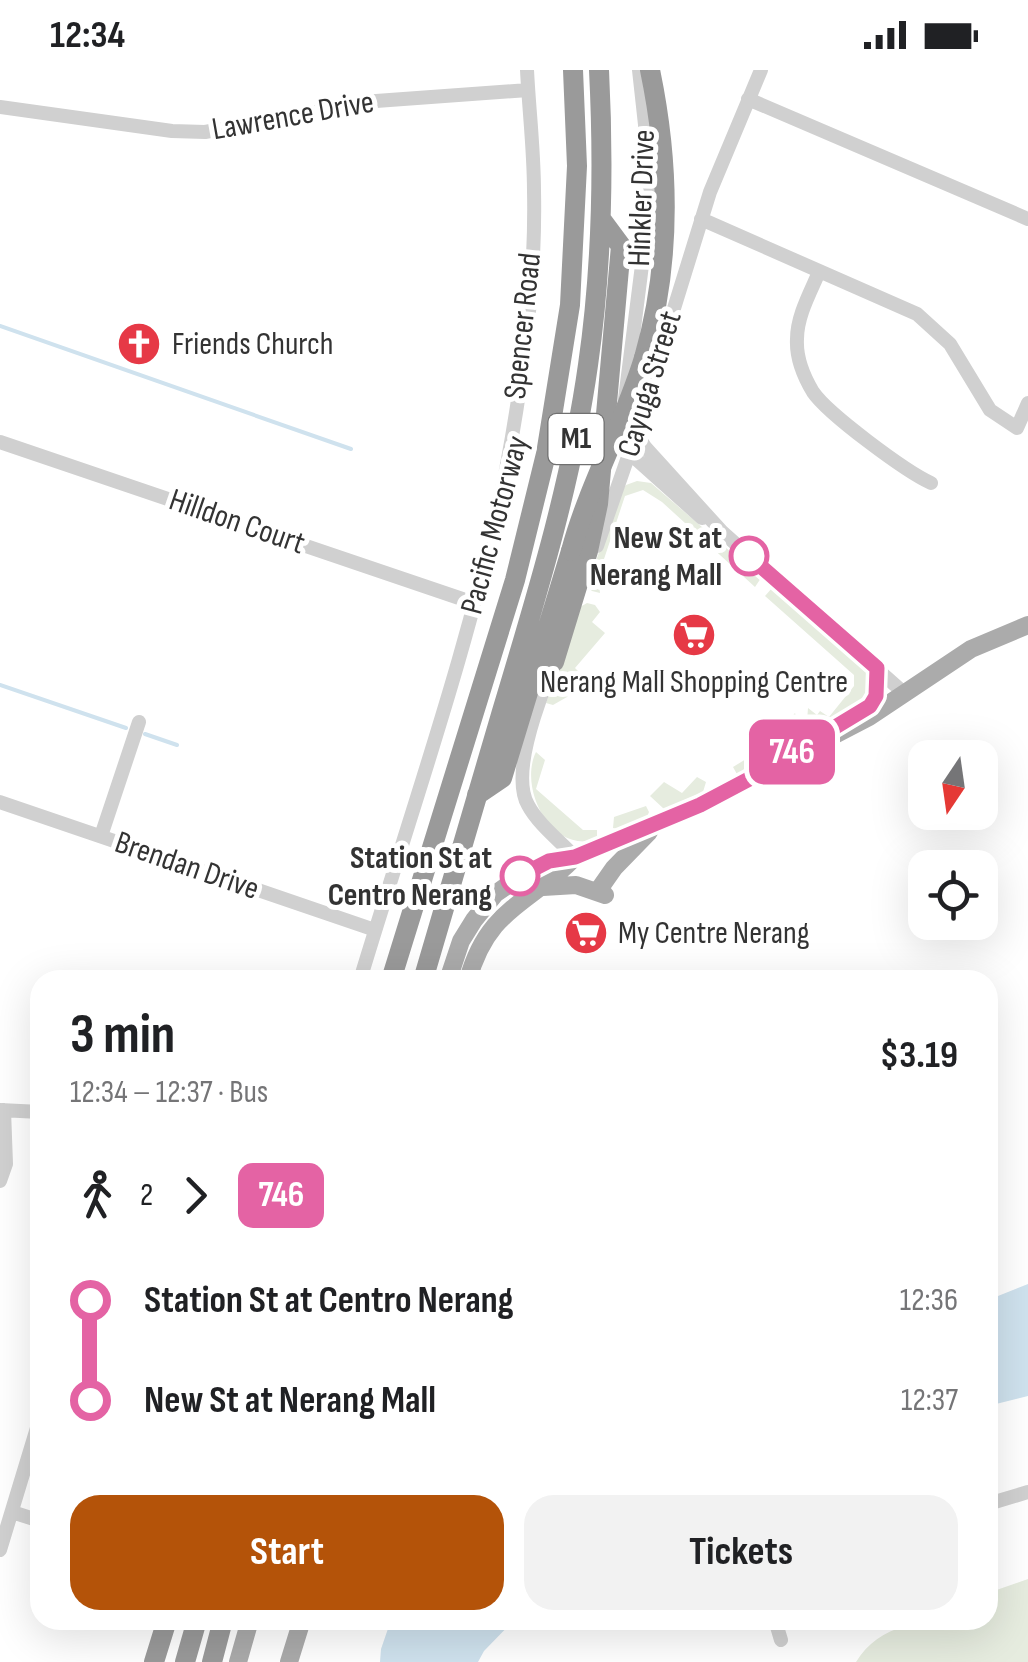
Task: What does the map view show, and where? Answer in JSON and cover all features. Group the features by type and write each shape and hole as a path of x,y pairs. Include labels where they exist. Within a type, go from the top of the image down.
{"highway":[{"name":"Pacific Motorway","path":"394,970 514,580 546,454 570,305 577,136 573,70"},
{"name":"Pacific Motorway","path":"426,970 564,494 588,364 601,219 599,70"},
{"path":"476,795 502,778 585,507 644,358 660,289 666,191 664,151 650,70"},
{"path":"554,662 588,551 600,494 622,246 601,219"},
{"path":"154,1662 164,1630"},
{"path":"185,1662 193,1630"},
{"path":"212,1662 220,1630"}],"main road":[{"path":"452,970 467,930 489,900 532,869 549,861 575,857 660,822 751,778 869,718 972,648 1028,625"},
{"path":"870,706 876,696 877,668"},
{"path":"751,778 870,706 904,693"},
{"path":"538,888 570,884 602,892 632,848 660,822"},
{"path":"471,970 489,931 508,908 575,857"},
{"path":"238,1662 247,1630"},
{"path":"290,1662 299,1630"}],"street":[{"name":"Spencer Road","path":"363,970 474,603 506,467 522,360 534,193 527,70"},
{"name":"Hinkler Drive","path":"630,454 618,427 649,210 650,160 639,70"},
{"name":"Cayuga Street","path":"575,857 529,808 522,785 532,729 630,454 702,219 761,70"},
{"name":"Lawrence Drive","path":"0,107 172,131 205,132 376,101 528,90"},
{"path":"748,98 1028,219"},
{"path":"702,219 900,305 931,324 950,344 990,410 1017,428 1028,403"},
{"path":"819,272 802,313 796,341 803,372 815,395 907,472 931,483"},
{"name":"Hinkler Drive","path":"625,386 626,409 636,435"},
{"path":"636,435 724,534"},
{"name":"Hilldon Court","path":"0,442 474,603"},
{"path":"630,454 904,693"},
{"path":"618,486 631,477 652,475"},
{"path":"101,836 138,722"},
{"name":"Brendan Drive","path":"0,802 375,930"},
{"path":"0,1182 6,1164 2,1110 30,1111"},
{"path":"0,1550 30,1452"},
{"path":"998,1501 1028,1492"},
{"path":"12,1512 30,1518"},
{"path":"777,1630 780,1640"}],"shaded area":[{"path":"637,481 651,483 761,578 755,587 662,502 643,490 625,496 598,577 600,593 592,591 587,586 620,493 626,485"},
{"path":"772,588 870,676 870,699 815,733 807,721 808,708 829,717 854,686 854,675 765,596"},
{"path":"587,603 600,612 592,622 605,633 575,668 580,673 567,697 553,705 546,703 580,607"},
{"path":"795,713 803,738 738,776 733,767 787,734 789,720"},
{"path":"536,752 545,760 536,789 583,830 597,830 597,839 581,841 566,837 543,815 532,783"},
{"path":"697,777 706,782 703,792 664,809 650,796 664,782 682,793"},
{"path":"646,806 647,817 613,828 614,817"},
{"path":"1028,1579 1028,1662 856,1662 868,1647 893,1630 998,1630 998,1590"}],"water":[{"path":"1028,1284 1028,1396 998,1404 998,1296"},
{"path":"388,1630 504,1630 478,1662 380,1662"}],"waterway":[{"path":"0,326 351,449"},
{"path":"0,685 126,728"},
{"path":"145,734 177,745"}],"bus line":[{"name":"746","path":"520,876 549,861 575,857 700,805 870,706 878,687 877,668 749,556"}],"place":[{"name":"Friends Church","path":"139,344"},
{"name":"New St at Nerang Mall","path":"749,556"},
{"name":"Nerang Mall Shopping Centre","path":"694,635"},
{"name":"Station St at Centro Nerang","path":"520,876"},
{"name":"My Centre Nerang","path":"586,933"}]}
